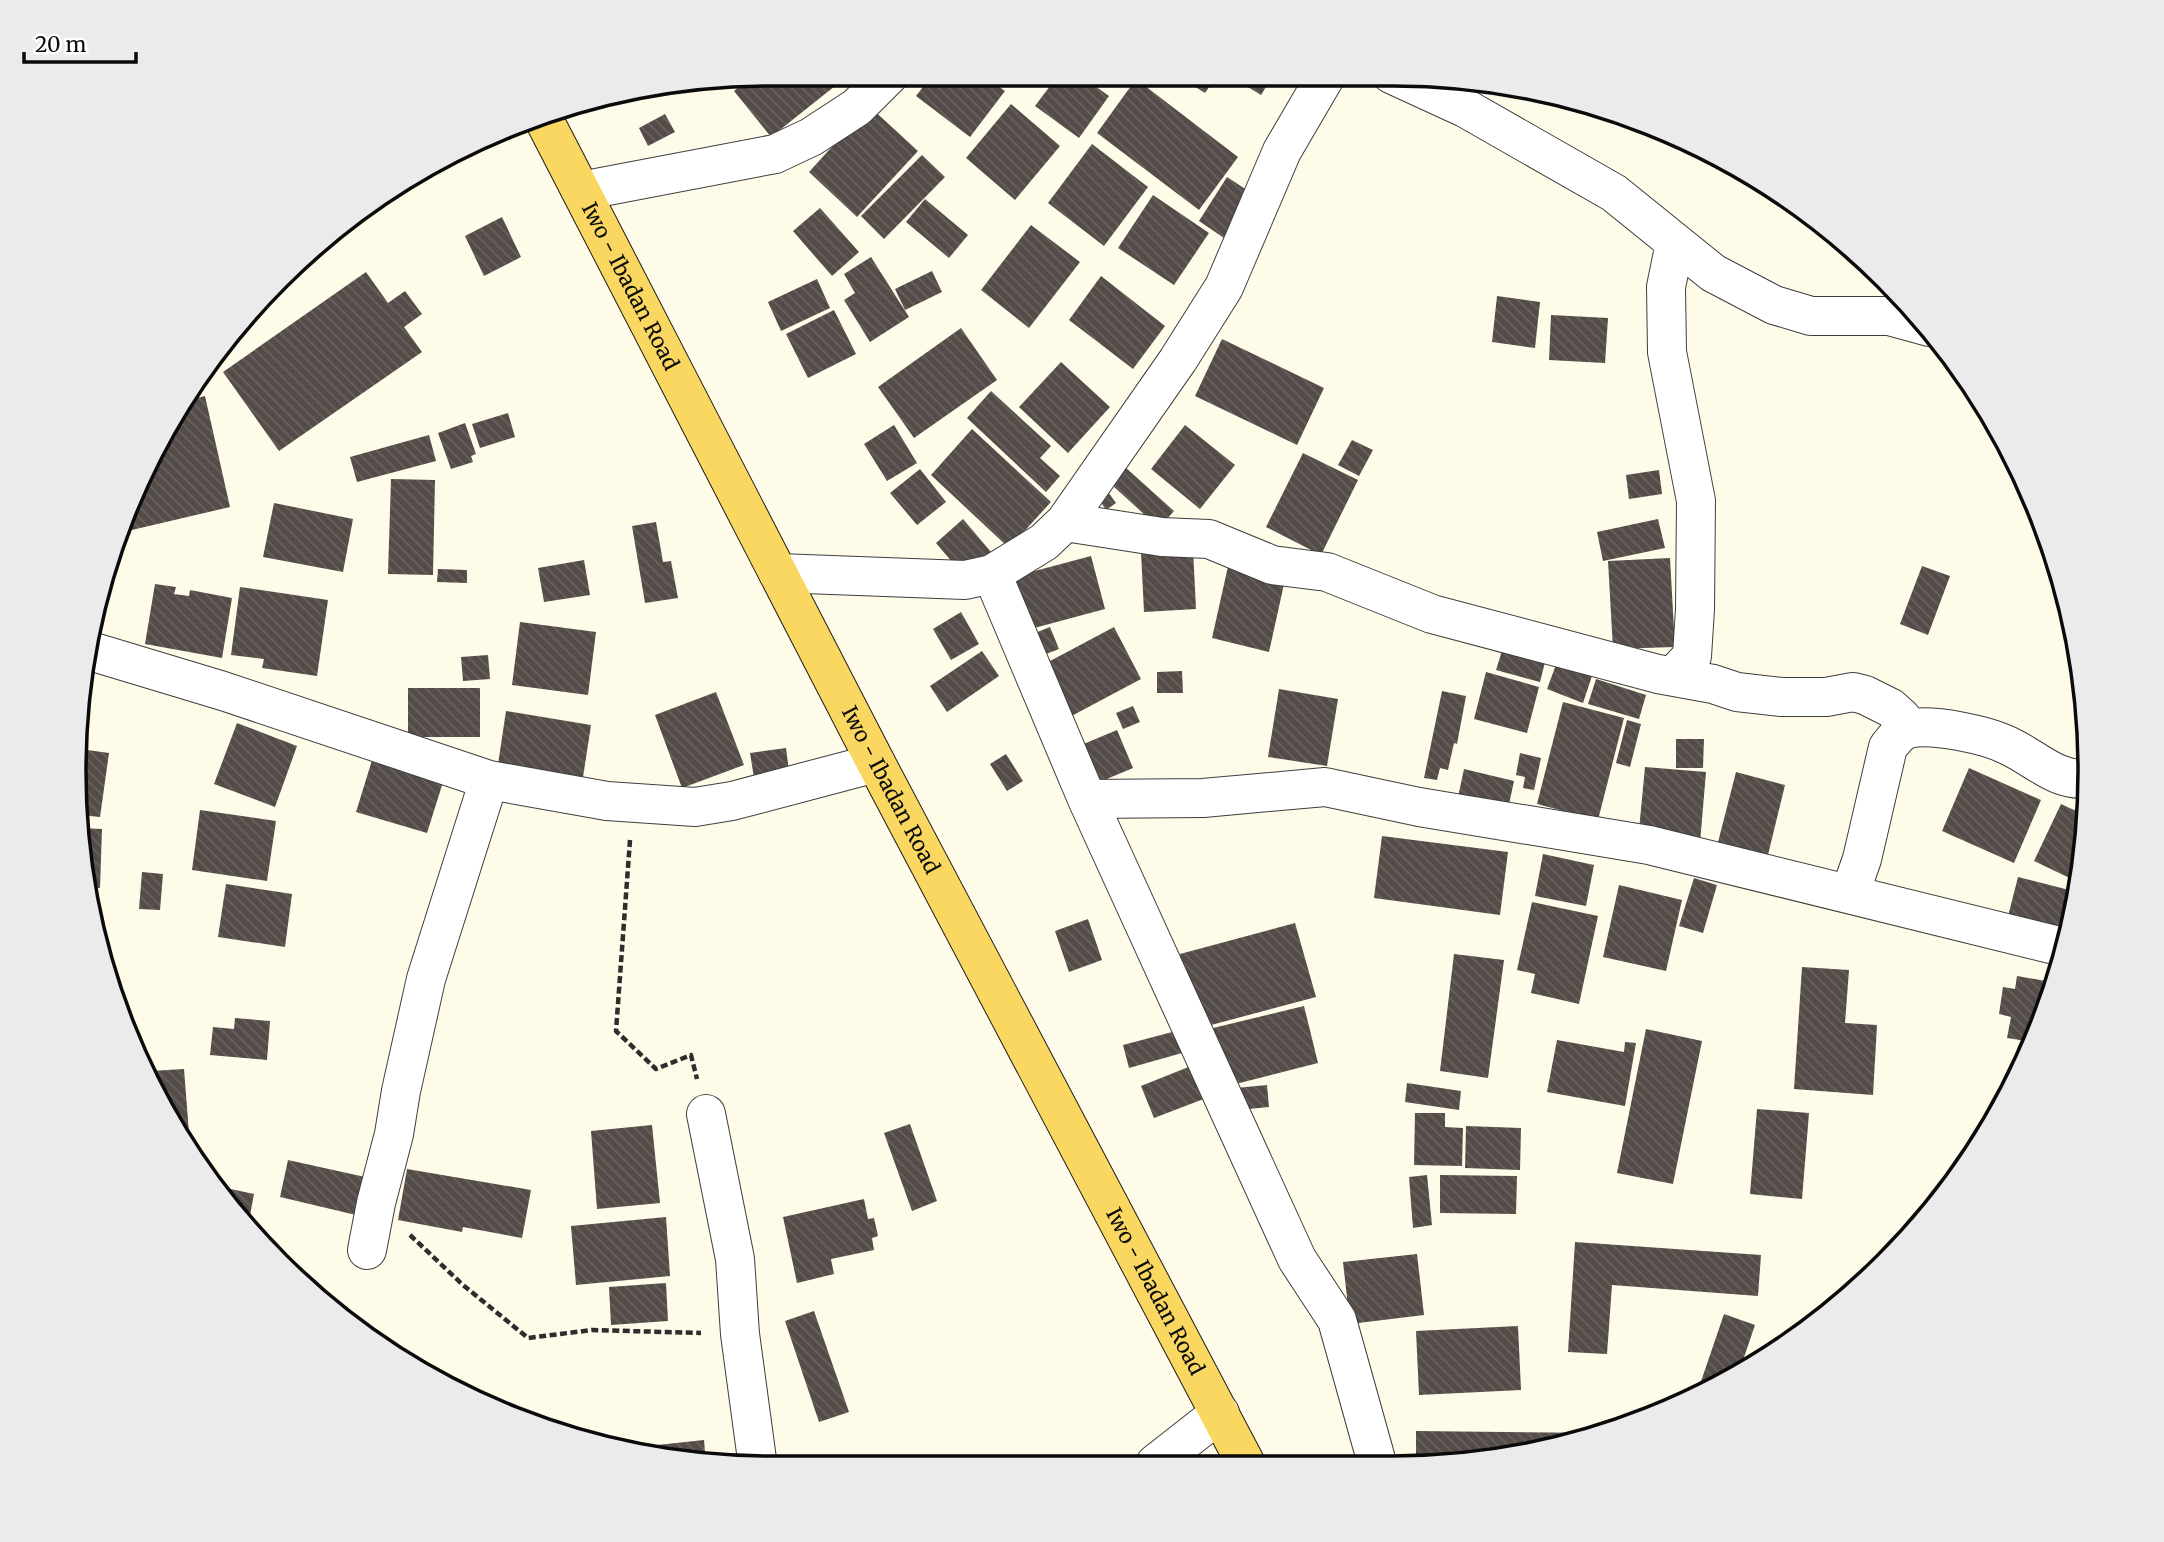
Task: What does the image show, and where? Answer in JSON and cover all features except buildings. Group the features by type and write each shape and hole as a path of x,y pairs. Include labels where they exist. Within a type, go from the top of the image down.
{"main road":[{"name":"Iwo - Ibadan Road","path":"546,124 876,763 1242,1456"}],"street":[{"path":"582,191 775,154 811,137 857,107 878,86"},
{"path":"778,573 965,580 992,574 1044,542 1065,522 1178,360 1224,287 1282,151 1320,86"},
{"path":"1418,87 1465,108 1614,193 1713,273 1774,305 1811,316 1889,316 1910,322"},
{"path":"1673,676 1692,656 1696,568 1696,501 1667,352 1666,287 1675,243"},
{"path":"1065,522 1162,537 1209,539 1272,565 1326,572 1432,614 1528,641 1737,692 1782,698 1826,697 1853,692 1891,708 1902,718 1906,730"},
{"path":"992,574 1087,799 1297,1259 1337,1320 1375,1456"},
{"path":"97,653 223,691 489,780 607,801 695,807 732,801 876,763"},
{"path":"1850,893 1863,859 1888,747 1906,730 1924,727 1972,733 2009,746 2055,773 2078,779"},
{"path":"367,1250 426,979 489,780"},
{"path":"1087,799 1203,798 1325,787 1419,807 1649,845 2056,945"},
{"path":"706,1114 735,1259 740,1335 756,1456"},
{"path":"1165,1456 1220,1413"}],"path":[{"path":"633,802 616,1031 656,1069 691,1055 706,1114"},
{"path":"376,1203 463,1285 528,1338 592,1330 740,1335"}]}
